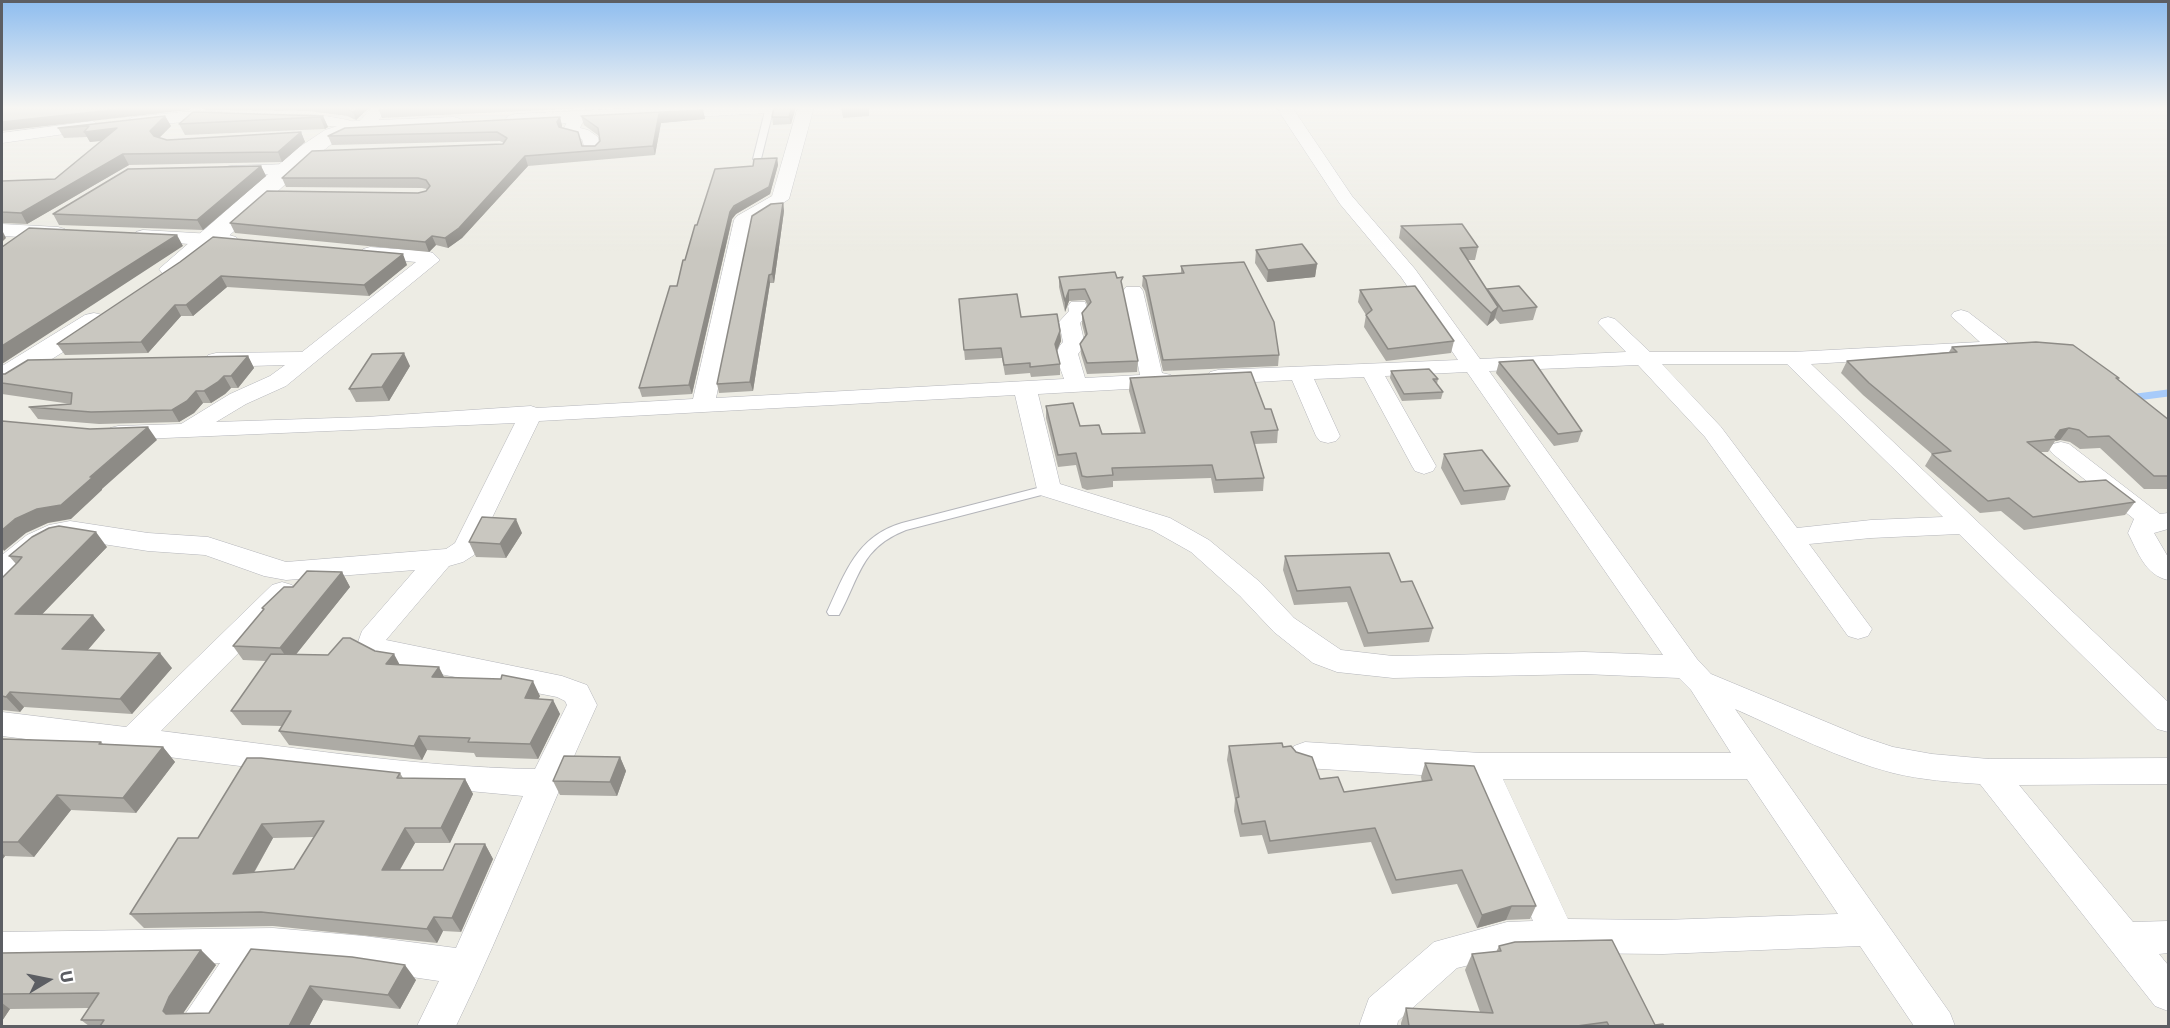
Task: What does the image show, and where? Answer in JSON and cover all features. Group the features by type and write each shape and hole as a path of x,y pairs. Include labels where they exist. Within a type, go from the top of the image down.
{"street":[{"path":"151,284 211,239 289,169 296,155"},
{"path":"703,405 743,220 780,199 792,155"},
{"path":"1316,155 1346,200 1408,273 1694,674 1936,1026"},
{"path":"208,171 289,169"},
{"path":"261,194 284,195"},
{"path":"30,232 58,215"},
{"path":"6,238 30,232 77,233"},
{"path":"124,235 245,242"},
{"path":"184,431 238,399 278,381 430,260 426,257 347,251"},
{"path":"1133,291 1152,380"},
{"path":"1076,383 1067,354 1068,348 1074,345 1069,321 1080,313 1078,306"},
{"path":"2,378 115,308"},
{"path":"1961,316 1999,347"},
{"path":"1608,323 1713,432 1858,629"},
{"path":"99,433 366,424 531,413 1025,388 1076,383 1644,358 1793,358 2021,347"},
{"path":"193,361 307,358"},
{"path":"1793,358 2169,720"},
{"path":"26,363 62,362"},
{"path":"1371,370 1424,466"},
{"path":"1300,373 1328,436"},
{"path":"1025,388 1049,489 1161,524 1200,546 1250,589 1284,624 1323,655 1337,661 1393,667 1584,663 1694,674 1849,745 1893,760 1932,767 1989,772 2169,771"},
{"path":"2,569 36,541 58,531 70,530 148,542 208,546 273,569 286,571 454,556 465,549 531,413"},
{"path":"2061,449 2162,522"},
{"path":"2162,522 2143,525 2141,533 2155,560 2169,571"},
{"path":"1790,537 1870,529 1968,525"},
{"path":"436,1026 466,967 545,783 582,705 576,693 562,687 384,652 371,645 372,638 440,559"},
{"path":"133,740 306,569"},
{"path":"2,724 363,768 500,782 545,783"},
{"path":"1305,755 1481,766 1756,765"},
{"path":"1481,766 1558,936"},
{"path":"1989,772 2169,993"},
{"path":"1378,1026 1382,1011 1447,954 1507,939 1558,936 1663,937 1869,929"},
{"path":"2124,939 2169,937"},
{"path":"2,949 253,945 364,953 466,967"},
{"path":"200,1026 253,945"}],"lane":[{"path":"757,159 758,155"},
{"path":"834,612 859,562 881,536 902,527 1049,489"}],"building":[{"path":"84,155 121,155 21,213 2,212 2,181 55,179"},
{"path":"308,155 538,155 525,156 459,228 445,238 432,236 425,242 230,223 267,191 418,193 426,191 430,186 426,180 418,178 282,178"},
{"path":"777,158 769,187 734,206 730,212 689,385 639,388 670,286 677,286 683,260 685,260 715,169 753,166 754,159"},
{"path":"261,166 197,220 53,214 128,169"},
{"path":"783,203 772,274 769,275 750,382 717,384 752,216 771,204"},
{"path":"1462,224 1478,247 1460,248 1498,307 1491,313 1401,226"},
{"path":"29,228 177,235 2,346 2,247"},
{"path":"213,237 403,254 364,285 221,276 186,305 175,305 141,342 57,344 180,262"},
{"path":"1302,244 1317,264 1268,270 1256,250"},
{"path":"1244,262 1274,322 1279,355 1163,360 1146,280 1143,276 1184,273 1181,266"},
{"path":"1115,272 1117,278 1123,277 1121,281 1138,361 1087,363 1080,344 1087,334 1082,313 1091,302 1085,289 1069,290 1065,301 1059,277"},
{"path":"1415,286 1454,341 1388,349 1366,315 1372,310 1360,290"},
{"path":"1519,286 1537,307 1503,311 1487,289"},
{"path":"1017,294 1021,317 1057,314 1060,331 1055,344 1060,364 1030,367 1030,363 1004,365 1001,348 964,350 959,299"},
{"path":"2036,342 2073,345 2119,378 2116,378 2169,420 2169,476 2154,476 2109,436 2088,437 2079,430 2069,428 2060,430 2055,437 2057,439 2027,442 2079,482 2106,480 2135,502 2033,517 2009,498 1988,501 1932,454 1951,451 1869,383 1847,361 1957,352 1952,347"},
{"path":"404,353 382,387 349,389 372,354"},
{"path":"248,356 231,376 224,376 204,391 196,391 187,401 172,410 91,412 29,407 71,404 72,393 2,383 2,374 28,360"},
{"path":"1533,360 1582,431 1558,434 1499,362"},
{"path":"1429,369 1438,379 1433,379 1443,392 1404,394 1391,371"},
{"path":"1251,372 1265,409 1271,409 1278,430 1251,432 1264,478 1216,480 1212,465 1112,468 1113,475 1087,477 1082,476 1076,453 1058,455 1046,406 1073,403 1080,426 1099,425 1102,434 1145,433 1130,378"},
{"path":"2,421 90,429 148,427 61,505 37,509 15,519 2,530"},
{"path":"1482,450 1510,486 1464,491 1444,454"},
{"path":"482,517 516,519 500,544 469,542"},
{"path":"59,526 96,532 15,614 93,615 62,649 160,653 120,699 10,692 6,697 2,696 2,578 22,557 9,556 32,537 49,528"},
{"path":"1389,553 1401,582 1412,581 1433,628 1368,633 1350,587 1297,591 1285,556"},
{"path":"307,571 342,572 280,648 233,646 264,609 262,608 284,587 293,587"},
{"path":"343,638 350,638 375,651 394,654 386,664 439,667 432,677 501,679 502,675 533,681 525,698 553,700 530,744 468,742 470,738 419,736 414,746 279,731 291,711 231,711 271,654 328,655"},
{"path":"2,739 101,742 99,744 163,747 123,798 57,795 18,842 2,842"},
{"path":"1282,743 1283,747 1291,746 1296,752 1312,757 1320,779 1338,777 1344,792 1432,780 1425,763 1474,766 1536,906 1512,906 1482,915 1462,870 1396,880 1375,828 1270,841 1265,821 1242,824 1229,746"},
{"path":"564,756 620,757 610,782 553,781"},
{"path":"247,758 261,758 400,773 397,778 465,779 441,828 405,828 382,870 443,870 455,844 485,844 452,918 434,917 427,929 261,912 130,914 178,838 198,838","holes":["324,821 294,869 233,874 262,824"]},
{"path":"1612,940 1655,1025 1663,1024 1664,1026 1609,1026 1607,1022 1577,1026 1409,1026 1406,1008 1493,1013 1472,954 1501,951 1499,946 1515,942"},
{"path":"251,949 352,957 405,965 388,995 310,986 289,1026 100,1026 104,1020 81,1020 99,993 2,994 2,953 201,950 169,997 163,1011 166,1014 209,1013"}],"waterway":[{"path":"2137,397 2168,393"}]}
